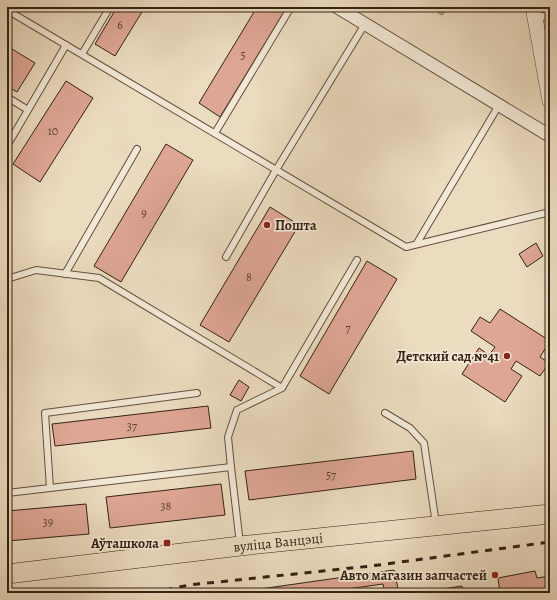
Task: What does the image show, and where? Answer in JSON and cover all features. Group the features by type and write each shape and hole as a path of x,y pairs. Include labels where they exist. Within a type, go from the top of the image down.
{"main road":[{"name":"вуліца Ванцэці","path":"7,574 240,546 550,514"}],"street":[{"path":"337,7 550,136"},
{"path":"534,14 550,102"}],"lane":[{"path":"82,54 110,7"},
{"path":"215,133 291,7"},
{"path":"7,10 406,247 417,243 550,212"},
{"path":"534,14 550,13"},
{"path":"226,257 276,170 365,24"},
{"path":"7,146 66,45"},
{"path":"7,97 28,110"},
{"path":"417,243 499,105"},
{"path":"65,274 137,149"},
{"path":"240,546 228,437 237,410 282,388 357,260"},
{"path":"7,279 36,270 99,278 282,388"},
{"path":"50,488 45,413 197,393"},
{"path":"385,414 410,428 424,442 429,466 437,526"},
{"path":"7,493 231,467"}],"green space":[{"path":"430,7 448,7 442,15"}],"building":[{"path":"117,7 145,7 115,56 95,44"},
{"path":"257,7 287,7 220,117 199,103"},
{"path":"7,46 35,63 17,92 7,86"},
{"path":"66,81 93,98 40,182 13,164"},
{"path":"166,144 193,160 121,282 94,266"},
{"path":"270,207 299,225 229,342 200,325"},
{"path":"536,243 543,256 527,267 519,254"},
{"path":"367,261 397,279 329,394 300,376"},
{"name":"Детский сад №41","path":"500,309 550,341 540,357 549,363 540,376 516,361 511,369 522,376 505,402 462,374 479,348 489,355 495,347 471,331 480,317 490,323"},
{"path":"239,380 249,387 241,401 230,395"},
{"path":"208,406 211,428 55,446 52,424"},
{"path":"413,451 416,479 249,500 245,471"},
{"path":"221,484 225,515 110,528 106,497"},
{"path":"86,504 89,534 7,541 7,511"},
{"path":"394,570 399,593 385,593 383,584 319,593 261,593 260,589"},
{"path":"535,571 537,578 550,576 550,593 500,593 498,578"},
{"path":"462,586 463,593 417,593"}],"railway":[{"path":"152,593 189,585 371,566 550,542"}],"place":[{"name":"Пошта","path":"267,225"},
{"name":"Детский сад №41","path":"507,356"},
{"name":"Аўташкола","path":"167,543"},
{"name":"Авто магазин запчастей","path":"495,575"}]}
